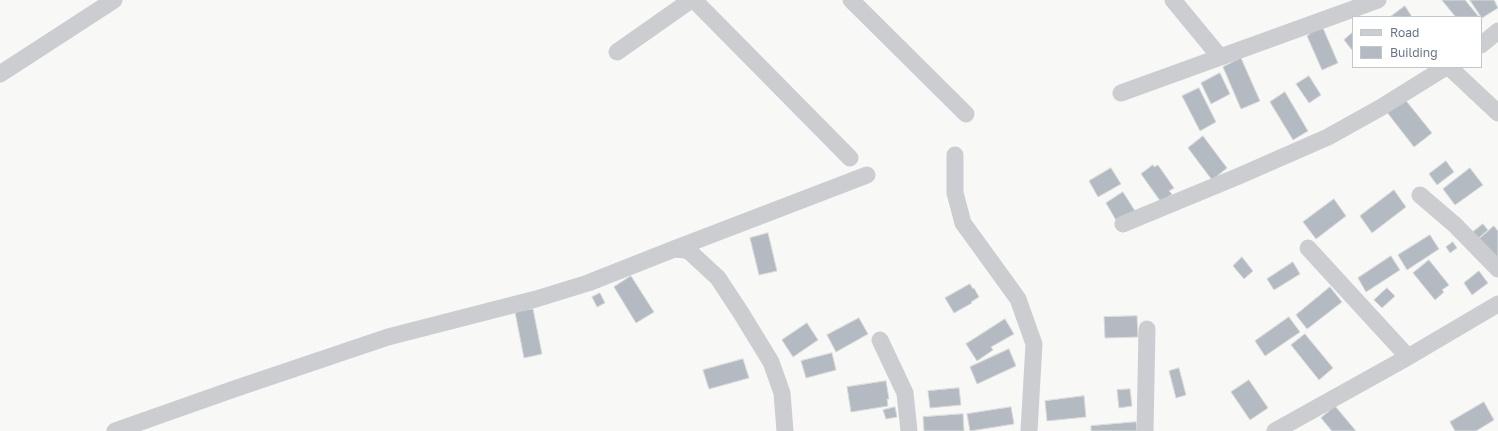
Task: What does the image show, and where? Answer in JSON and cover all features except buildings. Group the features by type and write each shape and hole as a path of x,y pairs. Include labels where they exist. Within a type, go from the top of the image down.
{"street":[{"path":"0,74 114,0"},
{"path":"617,52 691,0"},
{"path":"694,0 850,158"},
{"path":"851,0 966,114"},
{"path":"1174,0 1220,57"},
{"path":"1121,93 1220,57 1342,5 1378,0"},
{"path":"1482,44 1498,32"},
{"path":"1123,224 1328,137 1380,108 1444,68"},
{"path":"1450,68 1498,113"},
{"path":"955,155 955,193 963,223 1018,299 1034,344 1029,431"},
{"path":"115,431 388,337 536,299 588,283 867,175"},
{"path":"1420,195 1455,225 1498,269"},
{"path":"1308,248 1408,357"},
{"path":"674,249 681,249 691,253 718,278 771,362 782,393 784,431"},
{"path":"1275,431 1292,427 1498,304"},
{"path":"1145,431 1147,329"},
{"path":"880,340 905,393 909,431"}]}
